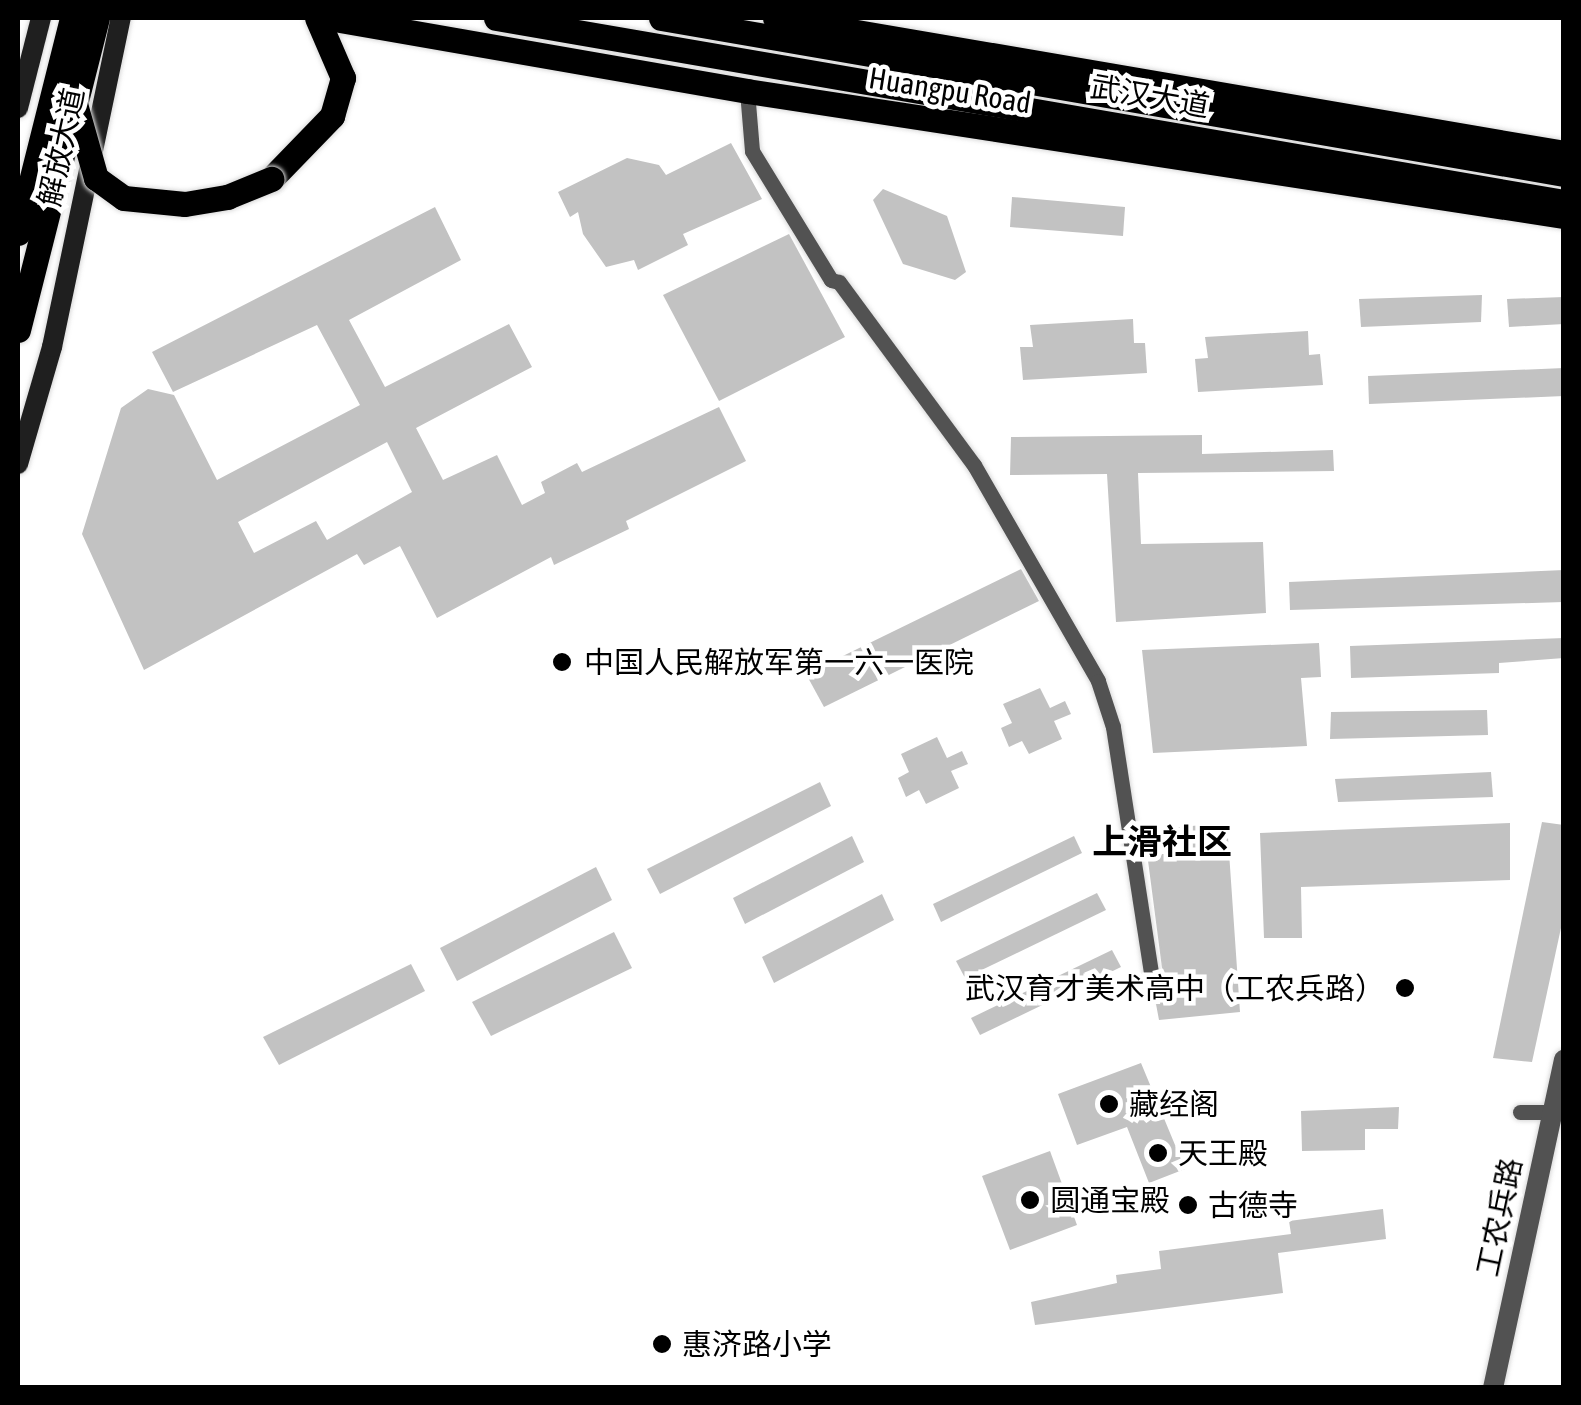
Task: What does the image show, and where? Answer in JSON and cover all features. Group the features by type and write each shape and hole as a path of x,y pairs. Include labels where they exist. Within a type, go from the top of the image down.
{"main road":[{"name":"解放大道","path":"18,108 41,18"},
{"path":"18,233 72,18"},
{"name":"解放大道","path":"18,330 96,18"},
{"name":"解放大道","path":"18,464 52,347 121,18"},
{"path":"74,104 96,178 124,198 185,204 227,197 271,179 332,116 343,78 317,18"},
{"name":"Huangpu Road","path":"329,18 747,91 1564,216"},
{"name":"武汉大道","path":"496,18 1260,148 1353,168"},
{"path":"661,18 1564,174"},
{"name":"Huangpu Road","path":"775,18 1251,95 1424,133 1564,153"},
{"path":"1265,120 1424,133"},
{"path":"1353,168 1404,192"},
{"path":"1353,168 1564,202"}],"street":[{"path":"747,91 752,150 831,280 839,282 974,464 1098,681 1113,727 1154,992"},
{"name":"工农兵路","path":"1503,1388 1564,1060"},
{"path":"1520,1112 1558,1108"},
{"name":"工农兵路","path":"1493,1388 1558,1108"}],"building":[{"path":"731,143 762,199 683,234 688,245 638,270 634,260 606,267 583,234 578,212 570,217 558,192 627,158 659,165 666,175"},
{"path":"883,189 947,216 966,272 955,280 903,264 873,200"},
{"path":"1012,197 1125,207 1123,236 1010,227"},
{"path":"435,207 461,260 349,320 385,387 509,324 532,367 416,428 443,480 497,455 522,505 545,493 541,482 577,463 582,472 719,407 746,461 626,521 629,529 554,565 551,557 437,618 400,546 364,565 357,554 144,670 82,534 121,408 148,389 174,395 217,480 360,405 317,325 173,392 152,352","holes":["387,442 412,492 327,540 316,521 254,553 238,522"]},
{"path":"789,234 845,337 719,401 663,295"},
{"path":"1482,295 1481,322 1361,327 1359,299"},
{"path":"1564,297 1564,324 1509,327 1507,299"},
{"path":"1133,319 1134,343 1145,343 1147,373 1023,380 1020,347 1033,347 1030,325"},
{"path":"1308,331 1309,355 1320,354 1323,385 1198,392 1195,359 1208,358 1205,337"},
{"path":"1564,368 1564,396 1369,404 1368,376"},
{"path":"1202,435 1202,454 1333,450 1334,471 1138,473 1141,544 1263,542 1266,613 1116,622 1107,474 1010,475 1011,437"},
{"path":"1021,569 1039,601 824,707 806,674"},
{"path":"1564,570 1564,602 1290,610 1289,582"},
{"path":"1564,638 1564,658 1499,663 1499,673 1351,678 1350,646"},
{"path":"1319,643 1321,677 1301,678 1307,746 1153,753 1142,650"},
{"path":"1040,688 1050,708 1065,701 1071,714 1054,721 1062,739 1029,754 1022,741 1009,747 1001,728 1012,723 1003,704"},
{"path":"1487,710 1488,735 1330,739 1331,712"},
{"path":"937,737 947,758 962,751 968,764 951,771 959,788 926,804 919,790 906,797 898,778 909,772 901,754"},
{"path":"1491,772 1493,797 1338,802 1335,779"},
{"path":"820,782 831,806 660,894 647,869"},
{"path":"1542,822 1564,825 1564,914 1532,1062 1493,1058"},
{"path":"1227,823 1240,1012 1159,1020 1156,1004 1165,991 1144,830"},
{"path":"1510,823 1510,880 1301,887 1302,938 1264,938 1260,833"},
{"path":"852,836 864,862 745,924 733,898"},
{"path":"1074,836 1082,853 941,922 933,904"},
{"path":"596,867 612,900 457,981 440,948"},
{"path":"1097,893 1106,910 965,978 956,961"},
{"path":"882,894 894,920 774,983 762,957"},
{"path":"614,932 632,968 491,1036 472,1002"},
{"path":"1112,950 1121,967 980,1035 971,1018"},
{"path":"411,964 425,991 279,1065 263,1037"},
{"name":"藏经阁","path":"1141,1063 1185,1169 1149,1183 1127,1127 1077,1145 1058,1094"},
{"path":"1399,1107 1398,1129 1365,1129 1365,1150 1302,1151 1301,1111"},
{"name":"圆通宝殿","path":"1050,1151 1077,1225 1010,1250 982,1176"},
{"path":"1383,1209 1386,1239 1278,1253 1283,1293 1035,1325 1031,1302 1117,1283 1116,1275 1161,1269 1159,1251 1291,1234 1289,1221"}],"place":[{"name":"中国人民解放军第一六一医院","path":"562,662"},
{"name":"武汉育才美术高中（工农兵路）","path":"1405,988"},
{"name":"藏经阁","path":"1109,1104"},
{"name":"天王殿","path":"1158,1153"},
{"name":"圆通宝殿","path":"1030,1200"},
{"name":"古德寺","path":"1188,1205"},
{"name":"惠济路小学","path":"662,1344"}],"district":[{"name":"上滑社区","path":"1162,841"}]}
